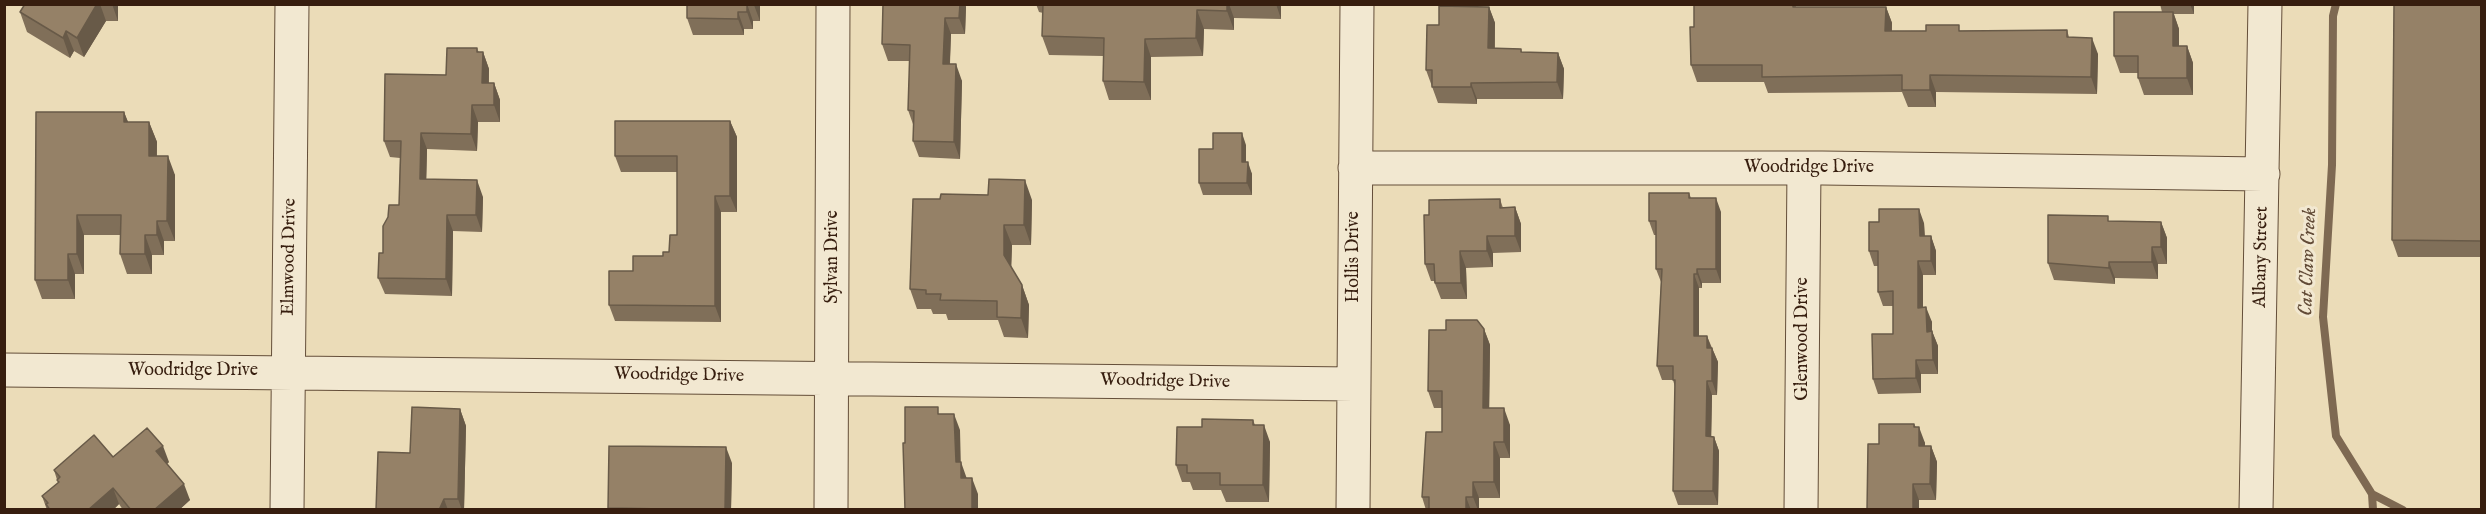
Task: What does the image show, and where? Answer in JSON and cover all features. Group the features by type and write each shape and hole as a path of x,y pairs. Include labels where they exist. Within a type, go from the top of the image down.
{"street":[{"name":"Elmwood Drive","path":"287,510 292,4"},
{"name":"Sylvan Drive","path":"831,510 833,4"},
{"name":"Hollis Drive","path":"1353,510 1357,4"},
{"name":"Albany Street","path":"2256,510 2264,174 2265,4"},
{"name":"Woodridge Drive","path":"1355,168 1804,168 2264,174"},
{"name":"Glenwood Drive","path":"1801,510 1804,168"},
{"name":"Woodridge Drive","path":"4,370 1354,384"}],"building":[{"path":"25,4 97,4 77,38 66,31 63,38 20,12"},
{"path":"687,4 747,4 747,12 738,12 738,19 687,18"},
{"path":"883,4 960,4 959,18 945,18 943,64 956,64 954,142 913,141 914,111 908,110 910,45 882,44"},
{"path":"1043,4 1227,4 1227,11 1197,10 1196,38 1145,39 1144,82 1103,81 1104,38 1042,36"},
{"path":"1694,4 1886,7 1885,31 1926,31 1926,25 1959,25 1959,31 2067,30 2067,37 2092,38 2091,77 1930,75 1930,90 1902,90 1902,75 1762,77 1762,65 1691,65 1690,27 1694,27"},
{"path":"2394,4 2481,4 2481,241 2392,240"},
{"path":"1439,6 1489,7 1488,48 1558,53 1557,82 1471,83 1471,87 1432,87 1432,70 1426,70 1427,25 1439,25"},
{"path":"2114,12 2173,12 2173,46 2187,46 2187,78 2138,78 2138,56 2114,56"},
{"path":"447,48 477,48 477,52 483,52 482,83 494,83 494,105 472,105 471,134 421,133 420,179 477,180 476,215 447,215 446,279 378,278 379,253 383,253 383,226 388,217 389,205 399,205 401,141 384,141 385,74 446,75"},
{"path":"36,112 124,112 124,122 149,122 149,156 168,156 167,221 157,221 157,235 145,235 145,254 120,254 121,215 77,215 77,254 68,254 68,280 35,280"},
{"path":"615,121 730,121 730,196 715,196 715,306 609,305 609,271 633,271 633,256 663,256 663,252 669,252 670,235 677,235 677,156 615,156"},
{"path":"1213,133 1242,133 1242,162 1248,162 1247,183 1199,183 1199,149 1213,149"},
{"path":"989,179 1025,180 1024,225 1004,225 1004,255 1022,285 1021,318 997,317 997,301 940,300 941,294 926,294 926,290 910,289 913,199 940,199 941,194 988,195"},
{"path":"1649,193 1689,193 1689,198 1716,198 1716,269 1697,269 1697,274 1694,274 1694,336 1707,336 1707,348 1712,348 1712,381 1707,381 1706,436 1714,437 1713,491 1673,491 1675,380 1673,380 1673,366 1657,366 1662,269 1656,269 1656,221 1649,221"},
{"path":"1500,199 1500,208 1515,207 1515,236 1487,236 1487,251 1460,251 1461,283 1435,283 1434,264 1425,264 1424,215 1429,215 1429,200"},
{"path":"1879,209 1919,209 1920,236 1931,236 1931,261 1918,261 1918,308 1926,307 1927,332 1932,331 1933,360 1916,360 1916,378 1873,379 1872,334 1893,334 1893,291 1878,292 1878,251 1869,251 1869,222 1879,222"},
{"path":"2048,215 2108,216 2108,221 2161,222 2161,247 2152,247 2152,262 2109,262 2109,268 2048,263"},
{"path":"1446,320 1477,320 1484,329 1483,408 1504,408 1504,442 1494,442 1494,482 1473,482 1473,497 1466,497 1466,510 1429,510 1429,497 1422,497 1426,432 1442,432 1442,391 1428,391 1429,330 1446,330"},
{"path":"412,407 460,409 458,499 444,499 439,510 376,510 378,452 410,453"},
{"path":"905,407 938,407 938,414 954,414 956,462 961,462 961,478 972,478 972,510 905,510 903,443 905,443"},
{"path":"1202,419 1253,420 1253,425 1264,425 1263,485 1220,485 1220,473 1187,473 1187,465 1176,465 1177,427 1202,427"},
{"path":"1879,424 1914,424 1914,427 1919,427 1919,446 1931,446 1930,484 1913,484 1913,510 1867,510 1868,444 1879,444"},
{"path":"147,428 163,446 156,451 184,484 154,510 131,510 113,488 88,510 50,510 42,496 59,482 57,480 60,477 54,470 94,435 113,457"},
{"path":"609,446 726,447 725,510 608,508"}],"waterway":[{"name":"Cat Claw Creek","path":"2336,4 2333,16 2332,165 2323,317 2336,436 2372,494 2373,510"},
{"path":"2372,494 2403,510"}]}
